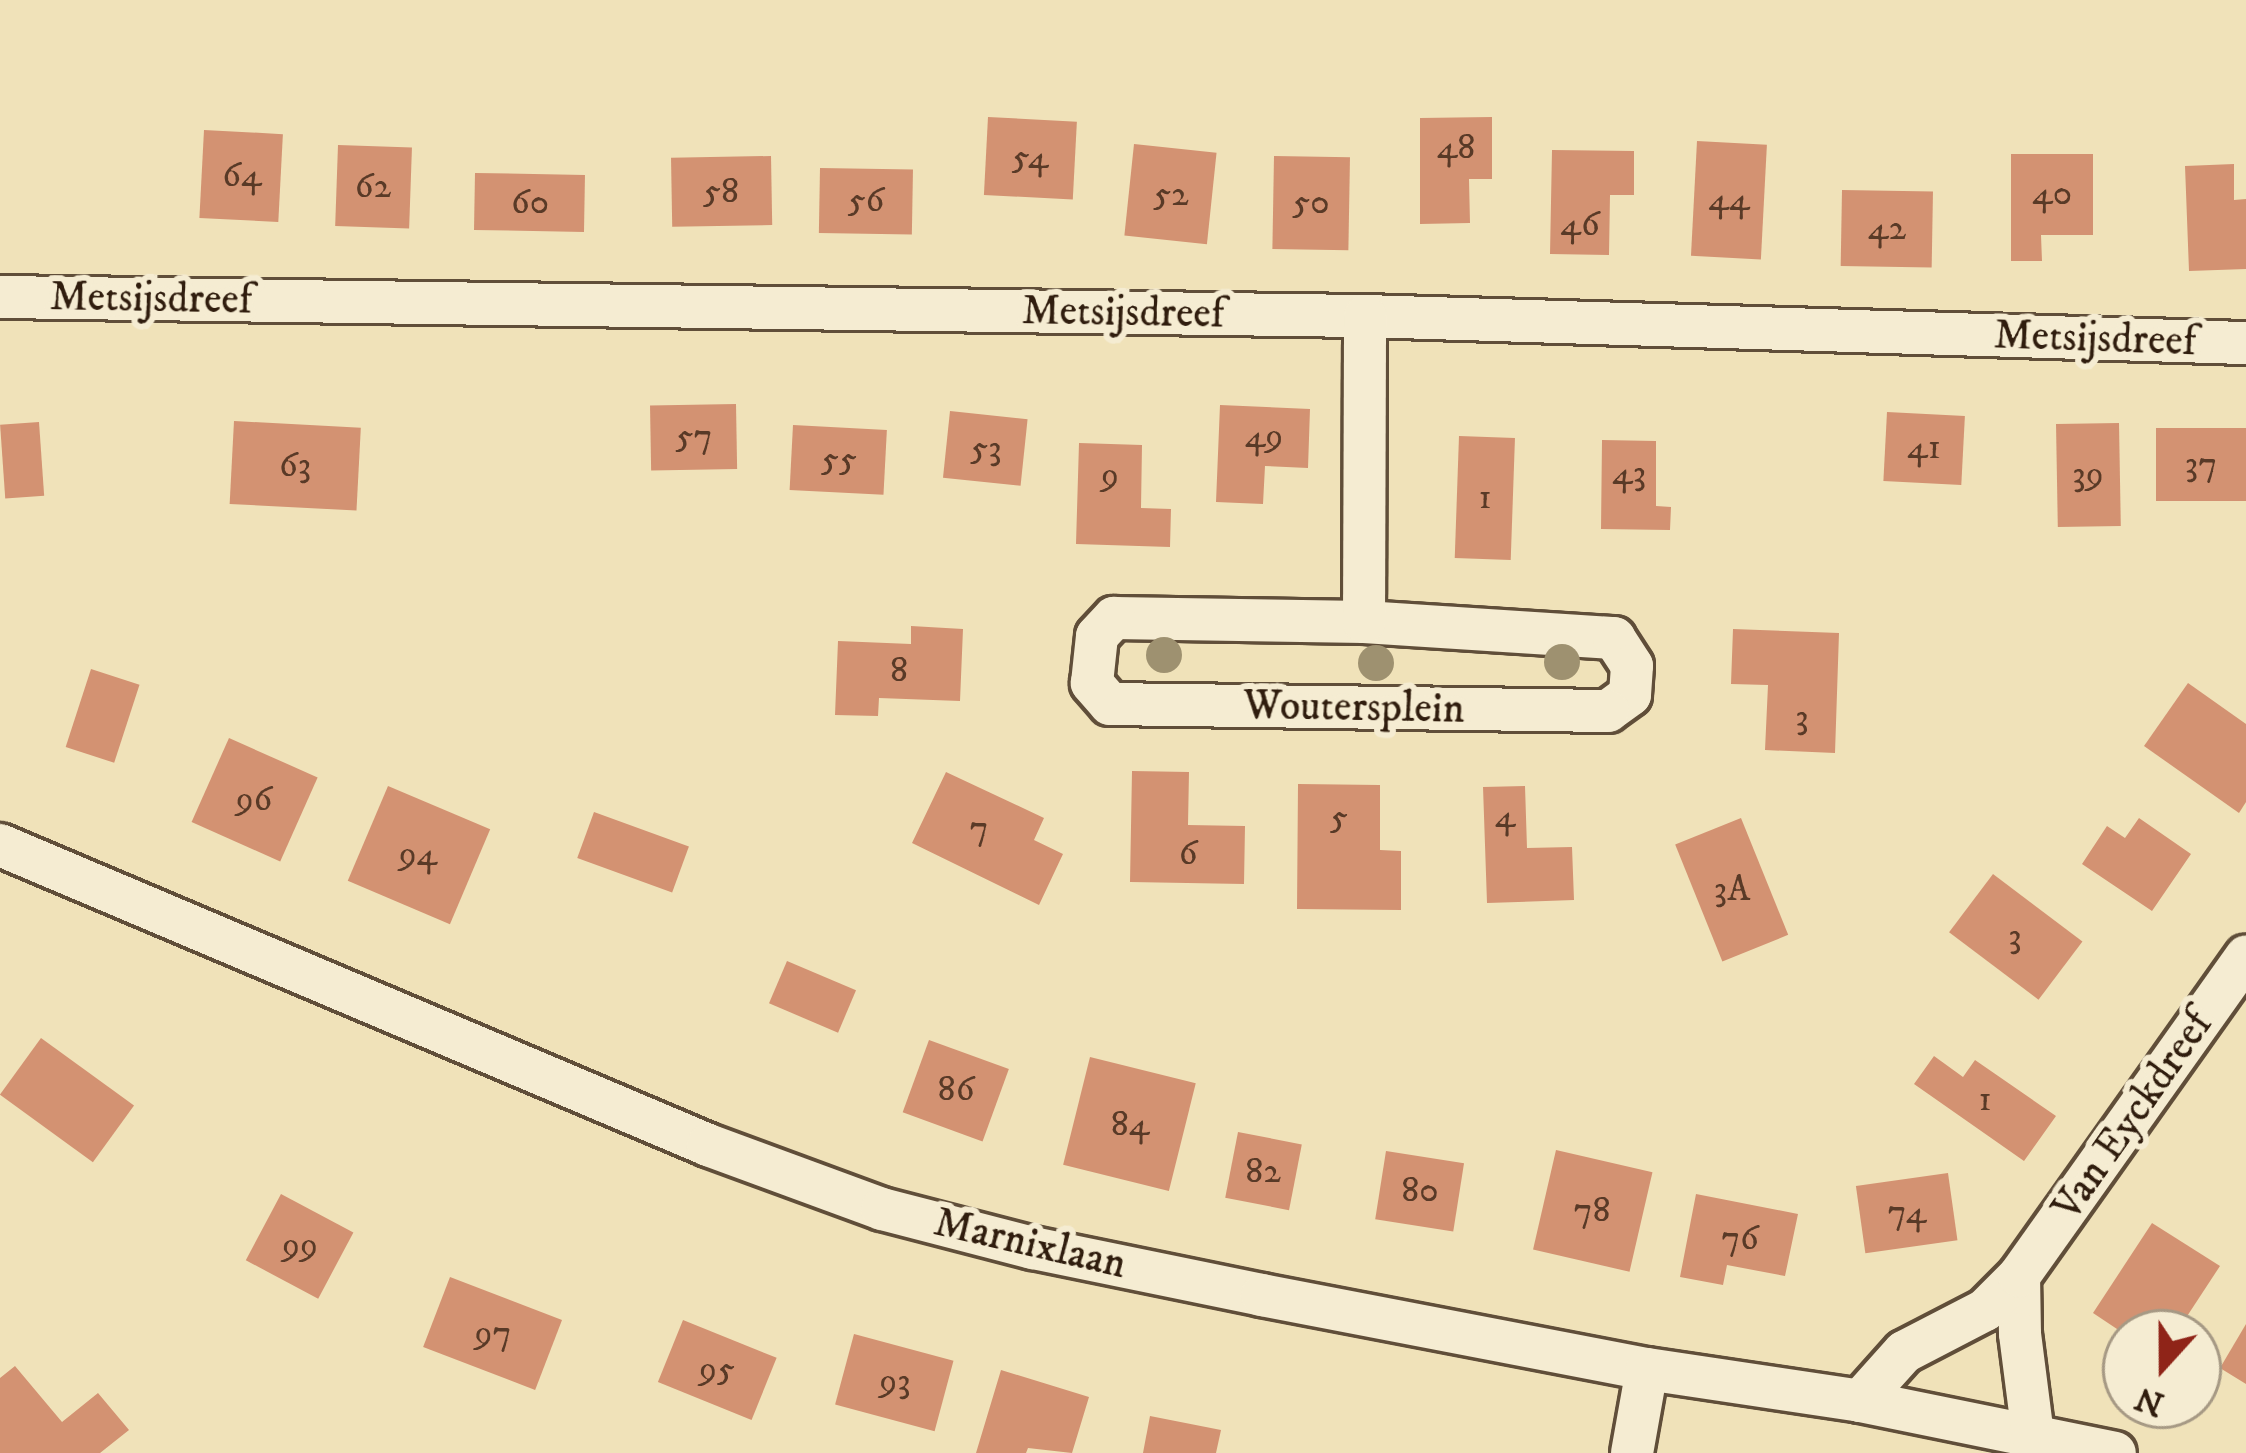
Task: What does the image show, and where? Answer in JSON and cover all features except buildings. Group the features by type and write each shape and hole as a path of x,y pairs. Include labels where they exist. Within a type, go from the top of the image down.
{"street":[{"name":"Metsijsdreef","path":"0,297 1366,316 2246,343"},
{"name":"Woutersplein","path":"1364,622 1366,316"},
{"name":"Woutersplein","path":"1114,618 1364,622 1614,638 1631,666 1630,695 1608,711 1110,704 1092,683 1097,636 1114,618"},
{"name":"Marnixlaan","path":"0,845 708,1145 882,1209 1033,1248 1647,1369 1860,1401 2115,1453"},
{"name":"Van Eyckdreef","path":"1860,1401 1904,1352 1985,1310 2019,1276 2246,956"},
{"path":"2019,1276 2033,1436"},
{"path":"1632,1453 1647,1369"}]}
